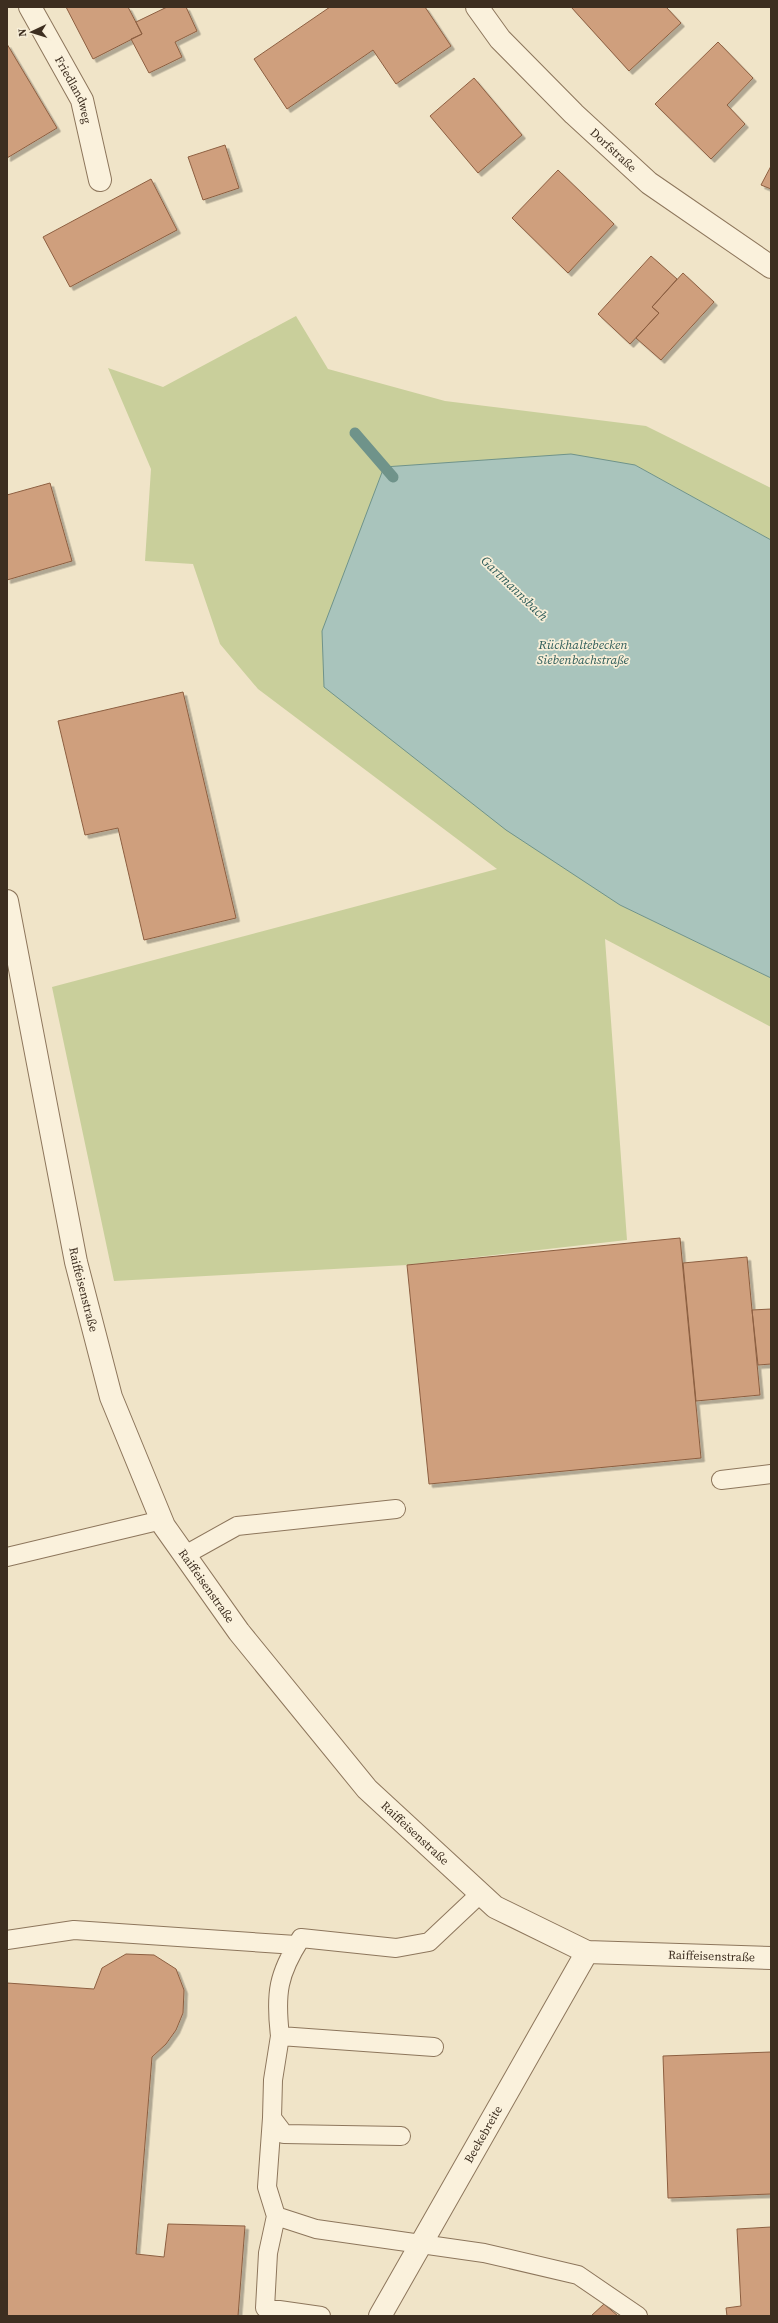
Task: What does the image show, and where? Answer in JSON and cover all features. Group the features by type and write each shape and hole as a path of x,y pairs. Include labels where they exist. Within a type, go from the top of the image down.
{"street":[{"name":"Friedlandweg","path":"30,7 82,100 100,180"},
{"name":"Dorfstraße","path":"477,7 500,39 574,114 649,183 771,267"},
{"name":"Raiffeisenstraße","path":"7,902 76,1262 111,1397 162,1520 238,1632 367,1789 495,1907 587,1952 771,1958"},
{"name":"Beekebreite","path":"380,2316 587,1952"}],"lane":[{"path":"721,1480 771,1474"},
{"path":"185,1556 237,1526 396,1509"},
{"path":"7,1557 162,1520"},
{"path":"321,2316 265,2308 268,2253 276,2216 268,2187 273,2080 280,2036 277,2010 281,1973 301,1938 396,1948 429,1942 481,1893"},
{"path":"7,1940 74,1930 296,1946"},
{"path":"280,2036 434,2047"},
{"path":"272,2118 284,2134 401,2136"},
{"path":"276,2216 316,2229 484,2254 578,2275 638,2316"}],"green space":[{"path":"296,316 328,369 445,401 646,426 771,488 771,540 635,465 620,905 771,978 771,1027 605,939 627,1240 407,1265 114,1281 52,987 497,869 258,689 220,644 193,564 145,561 151,469 108,368 163,387"}],"water":[{"name":"Rückhaltebecken Siebenbachstraße","path":"571,454 635,465 771,540 771,978 620,905 506,830 324,687 322,631 384,467"}],"building":[{"path":"66,7 128,7 142,34 93,59"},
{"path":"167,7 186,7 197,31 175,42 182,57 149,73 131,39 142,34 136,22"},
{"path":"330,7 425,7 451,46 396,84 373,50 287,109 254,59"},
{"path":"571,7 666,7 681,23 629,71"},
{"path":"718,42 753,78 727,105 745,124 711,159 655,104"},
{"path":"7,44 57,128 7,158"},
{"path":"474,78 522,135 478,173 430,116"},
{"path":"225,145 239,188 203,200 188,157"},
{"path":"771,166 771,189 761,185"},
{"path":"558,170 614,224 568,273 512,218"},
{"path":"151,179 177,230 70,287 43,237"},
{"path":"651,256 677,279 652,307 659,313 630,344 598,314"},
{"path":"683,273 714,302 661,360 636,338 659,313 652,307"},
{"path":"50,483 72,561 7,580 7,495"},
{"path":"183,692 236,918 144,940 118,828 85,835 58,721"},
{"path":"680,1238 701,1458 429,1484 407,1265"},
{"path":"747,1257 760,1395 696,1401 683,1263"},
{"path":"771,1309 771,1364 758,1365 752,1310"},
{"path":"126,1954 154,1955 176,1969 184,1990 183,2013 176,2030 166,2044 152,2057 136,2254 164,2257 168,2224 245,2226 238,2316 7,2316 7,1983 94,1989 102,1968"},
{"path":"771,2052 771,2194 668,2198 663,2056"},
{"path":"771,2227 771,2316 727,2316 726,2308 741,2306 737,2229"},
{"path":"604,2304 618,2316 591,2316"}],"waterway":[{"name":"Gartmannsbach","path":"355,433 393,477"}]}
